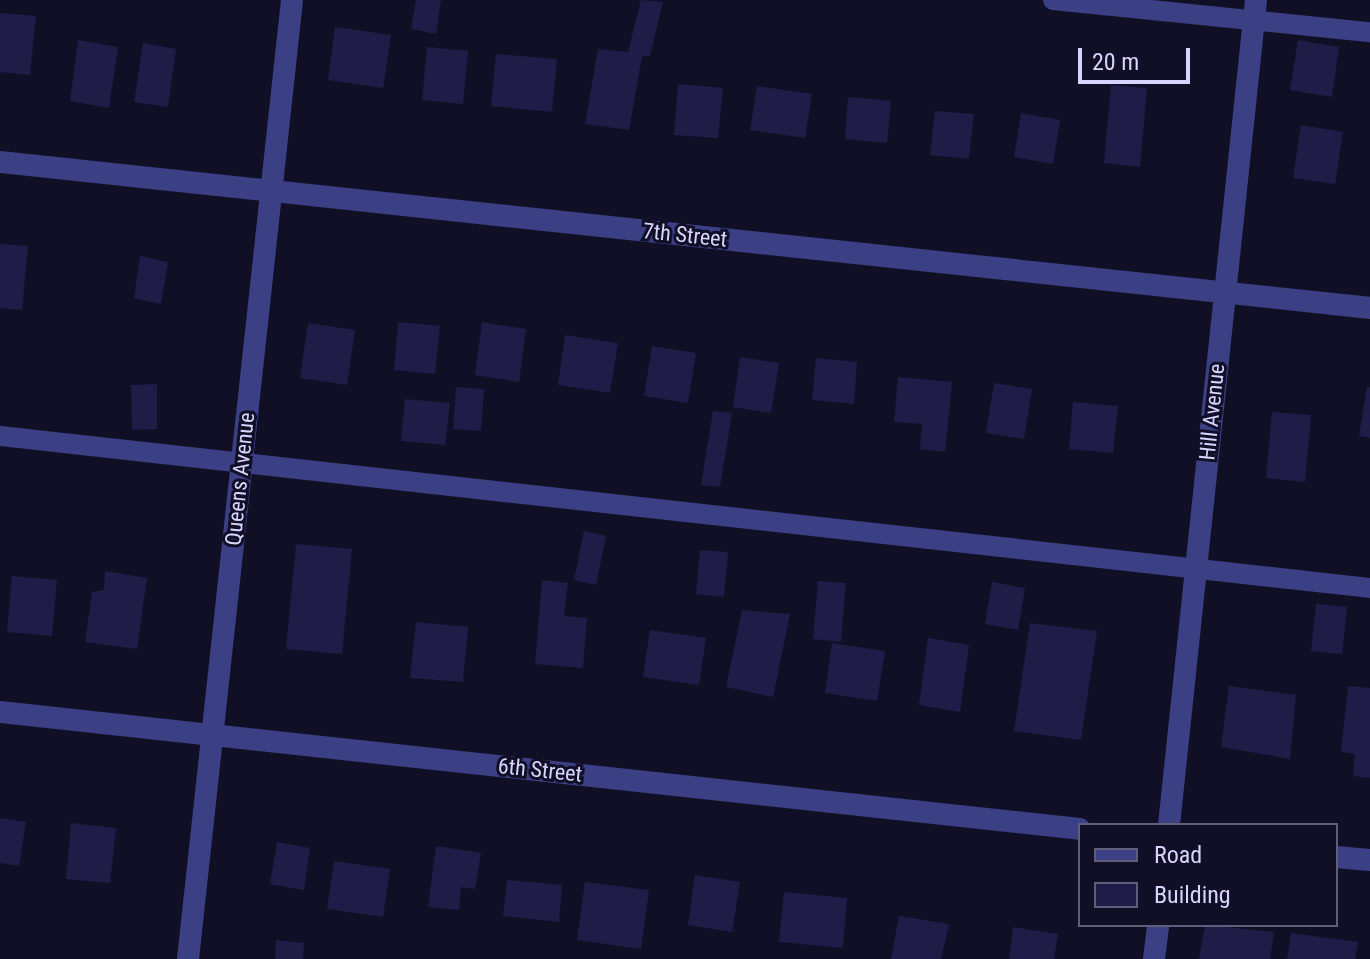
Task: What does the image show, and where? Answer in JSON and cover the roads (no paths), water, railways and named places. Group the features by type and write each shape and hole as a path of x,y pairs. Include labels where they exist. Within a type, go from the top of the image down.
{"street":[{"name":"Queens Avenue","path":"188,959 292,0"},
{"name":"Hill Avenue","path":"1169,823 1255,10"},
{"name":"7th Street","path":"0,162 1370,308"},
{"name":"6th Street","path":"0,712 1078,829"},
{"path":"1338,857 1370,860"},
{"path":"1154,959 1158,927"}],"lane":[{"path":"1053,0 1255,10 1370,32"},
{"path":"0,436 242,460 1196,572 1370,588"}]}
